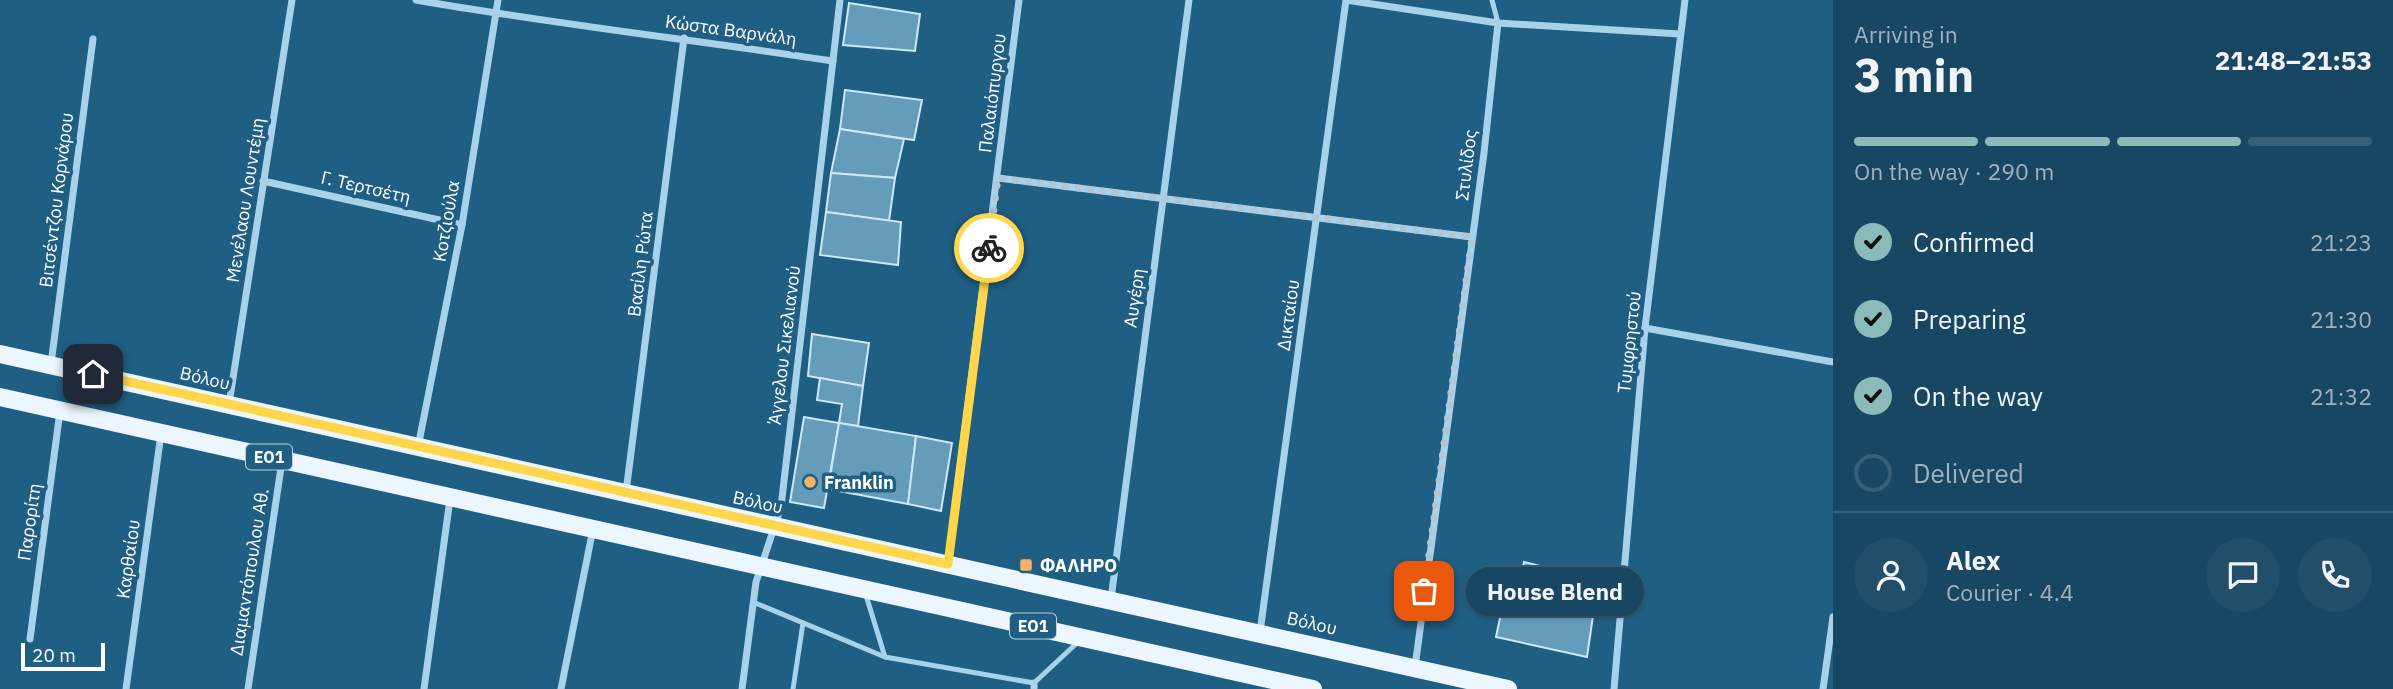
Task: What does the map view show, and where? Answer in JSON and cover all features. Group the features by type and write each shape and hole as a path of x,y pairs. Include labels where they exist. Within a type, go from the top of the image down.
{"main road":[{"name":"Βόλου","path":"0,354 1508,689"},
{"name":"ΕΟ1","path":"0,397 1313,689"}],"street":[{"name":"Μενέλαου Λουντέμη","path":"229,405 292,0"},
{"name":"Κώστα Βαρνάλη","path":"416,0 497,14 684,38 833,61"},
{"name":"Κοτζιούλα","path":"418,447 462,225 498,0"},
{"name":"Άγγελου Σικελιανού","path":"742,689 753,602 761,566 781,507 840,0"},
{"name":"Παλαιόπυργου","path":"948,564 1019,0"},
{"name":"Αυγέρη","path":"1111,600 1189,0"},
{"path":"1346,0 1498,23 1680,34"},
{"name":"Δικταίου","path":"1260,633 1346,0"},
{"name":"Τυμφρηστού","path":"1614,689 1645,328 1685,0"},
{"name":"Στυλίδος","path":"1415,668 1484,153 1498,23"},
{"name":"Βιτσέντζου Κορνάρου","path":"51,365 93,38"},
{"name":"Βασίλη Ρώτα","path":"625,493 684,38"},
{"path":"998,178 1472,237"},
{"name":"Γ. Τερτσέτη","path":"263,181 462,225"},
{"path":"1645,328 1833,362"},
{"name":"Παρορίτη","path":"30,639 60,410"},
{"name":"Καρθαίου","path":"126,689 162,433"},
{"name":"Διαμαντόπουλου Αθ.","path":"248,689 282,460"},
{"path":"424,689 450,497"},
{"path":"561,689 593,529"},
{"path":"1823,689 1830,661 1833,617"}],"lane":[{"name":"Στυλίδος","path":"1492,0 1498,23"},
{"path":"864,589 886,657"},
{"path":"753,602 886,657 1034,686 1082,637"},
{"path":"793,689 803,623"}],"building":[{"path":"849,3 920,14 915,51 843,45"},
{"path":"845,90 922,100 914,140 840,129"},
{"path":"840,129 904,139 895,178 831,173"},
{"path":"831,173 895,178 889,221 826,212"},
{"path":"826,212 901,222 898,265 820,255"},
{"path":"812,334 869,343 863,386 808,376"},
{"path":"820,378 863,386 858,426 839,423 842,404 817,400"},
{"path":"804,417 839,423 824,508 790,502"},
{"path":"839,423 916,436 908,504 828,489"},
{"path":"916,436 952,443 941,511 908,504"},
{"path":"1524,562 1569,573 1566,588 1596,595 1587,657 1496,637 1505,594 1517,597"}],"way so far":[{"path":"989,248 998,178 1472,237 1424,591"}],"place":[{"name":"Franklin","path":"810,482"},
{"name":"ΦΑΛΗΡΟ","path":"1026,565"},
{"name":"House Blend","path":"1424,591"}],"route":[{"path":"93,374 948,564 989,248"}]}
